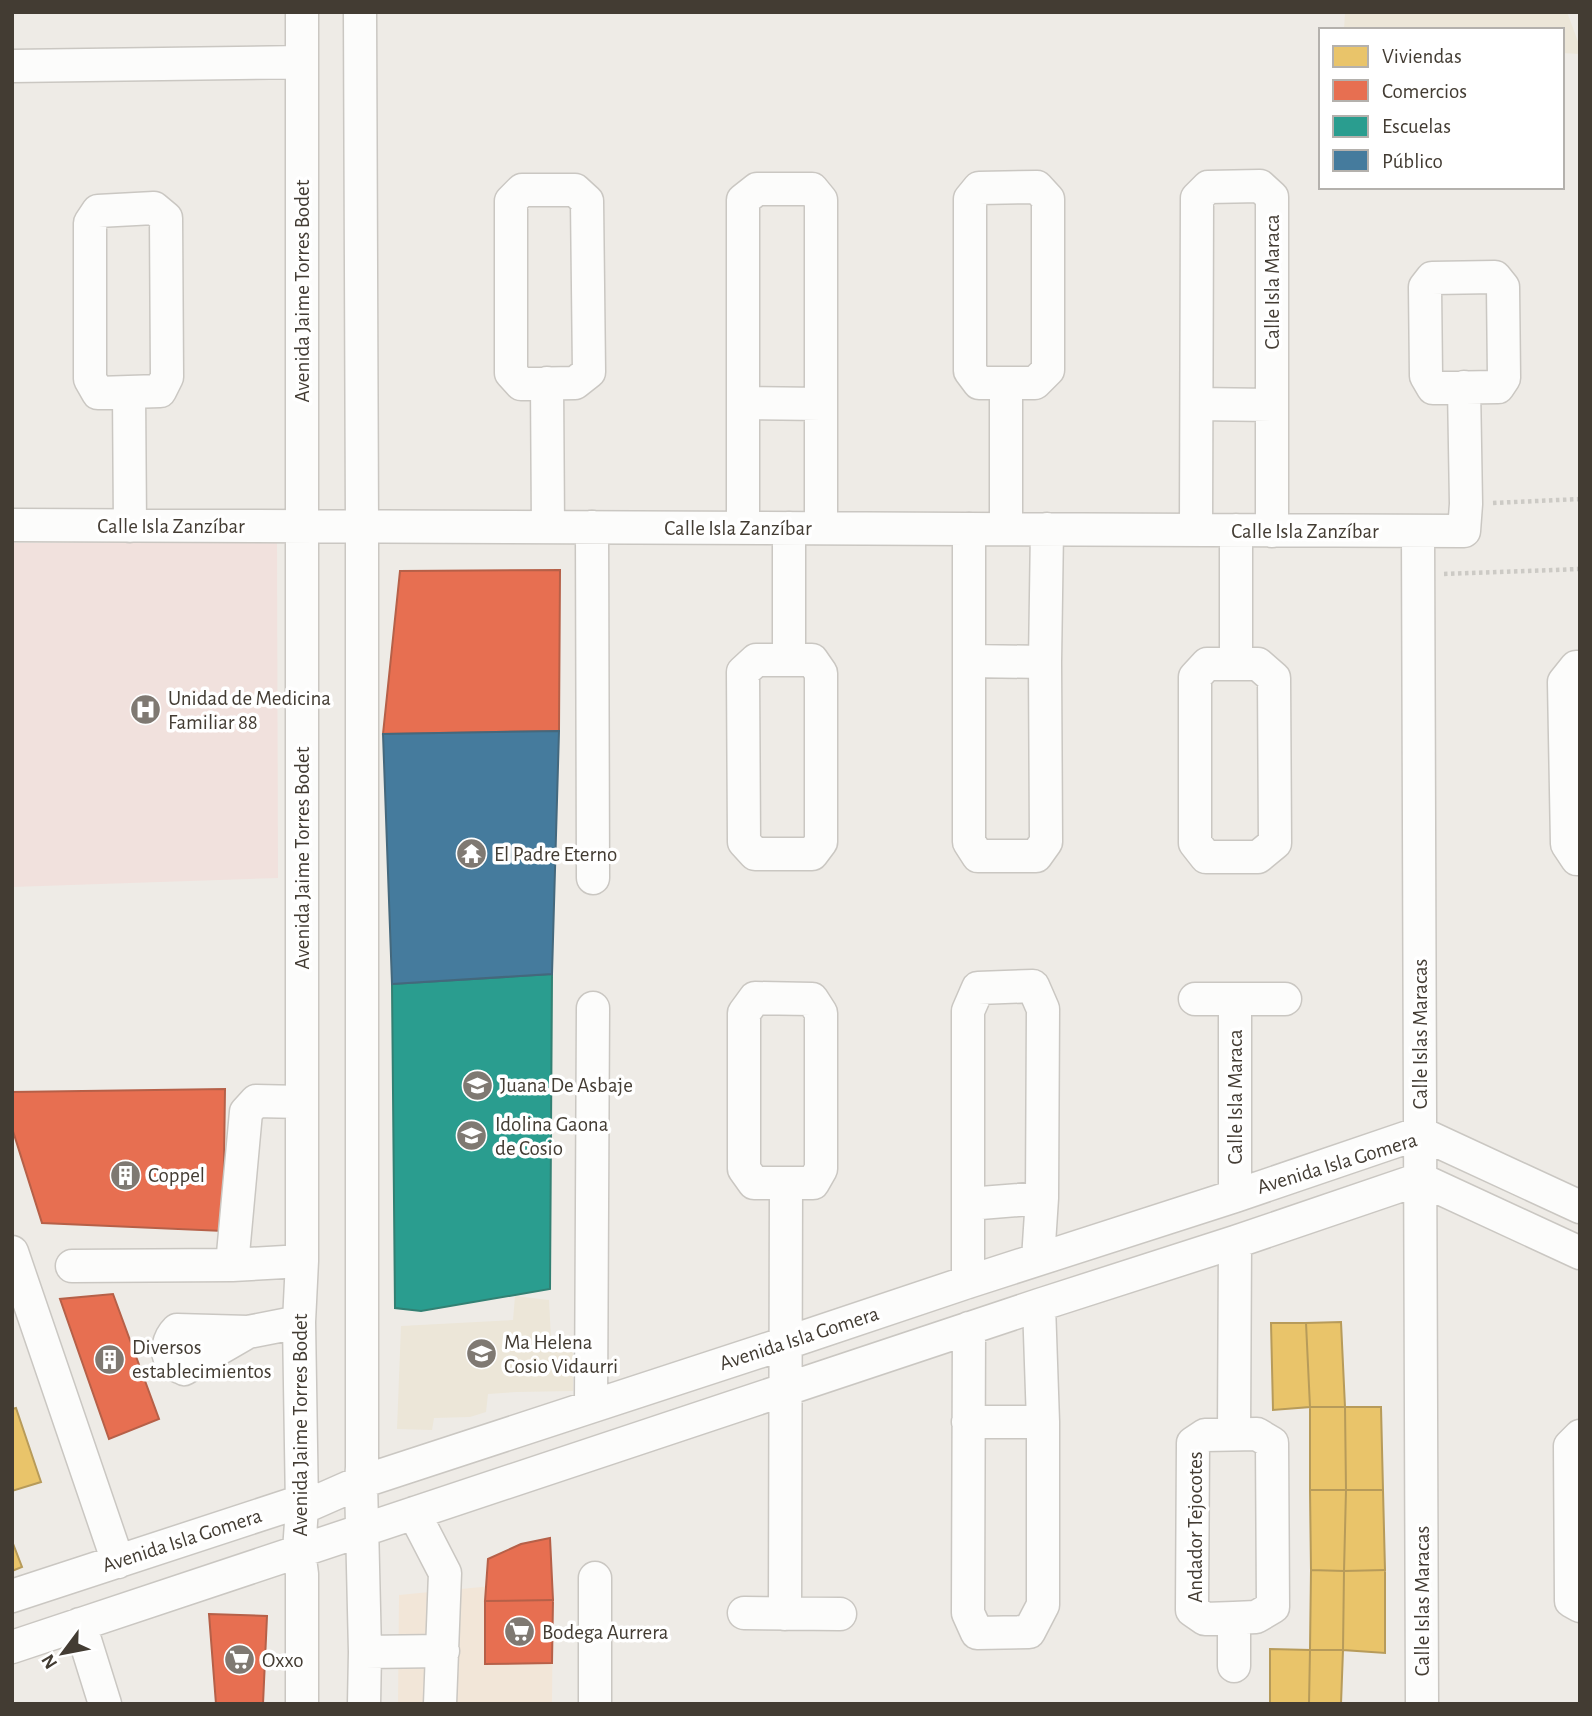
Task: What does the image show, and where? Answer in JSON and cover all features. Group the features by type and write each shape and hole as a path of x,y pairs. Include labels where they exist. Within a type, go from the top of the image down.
{"street":[{"name":"Avenida Jaime Torres Bodet","path":"302,12 302,1261 299,1322 302,1704"},
{"path":"360,12 361,1531 364,1704"},
{"path":"12,66 302,62"},
{"name":"Calle Isla Maraca","path":"1196,530 1197,198 1208,187 1260,186 1272,197 1272,530"},
{"path":"1037,187 1048,199 1048,370 1035,383 1006,383 979,383 970,371 970,199 979,188 1037,187"},
{"path":"743,528 743,200 757,189 812,189 821,200 821,528"},
{"path":"522,190 575,190 587,201 589,372 575,383 547,383 521,384 511,373 511,201 522,190"},
{"path":"154,208 166,218 167,377 160,391 129,392 98,393 90,379 90,223 98,211 154,208"},
{"path":"547,383 548,527"},
{"path":"1006,383 1006,529"},
{"path":"1464,387 1465,517"},
{"path":"129,392 130,526"},
{"path":"744,403 821,404"},
{"path":"1197,404 1272,405"},
{"name":"Calle Isla Zanzíbar","path":"12,525 1418,531 1465,517"},
{"path":"592,527 593,878"},
{"path":"789,528 789,660"},
{"path":"969,529 969,842 978,856 1036,856 1046,842 1047,529"},
{"path":"1236,530 1236,664"},
{"name":"Calle Islas Maracas","path":"1418,531 1422,1704"},
{"path":"756,660 789,660 812,660 821,673 821,842 813,855 755,854 744,842 743,671 756,660"},
{"path":"969,662 1045,662"},
{"path":"1207,664 1236,664 1258,664 1273,678 1275,843 1258,857 1206,857 1195,843 1195,677 1207,664"},
{"path":"1580,667 1576,667 1564,682 1567,844 1577,859 1580,859"},
{"path":"968,1282 968,1011 978,988 1033,986 1043,1009 1042,1198 1038,1259"},
{"path":"755,998 813,999 821,1013 821,1169 813,1183 786,1184 754,1183 744,1169 744,1013 755,998"},
{"name":"Calle Isla Maraca","path":"1195,999 1285,999"},
{"name":"Calle Isla Maraca","path":"1235,999 1235,1196"},
{"path":"591,1406 593,1008"},
{"path":"232,1265 246,1112 256,1101 302,1102"},
{"name":"Avenida Isla Gomera","path":"12,1596 290,1505 302,1508 361,1482 1420,1133 1580,1207"},
{"name":"Avenida Isla Gomera","path":"12,1647 1420,1179 1580,1253"},
{"path":"785,1614 786,1184"},
{"path":"968,1204 1042,1198"},
{"path":"1234,1434 1235,1242"},
{"path":"12,1252 118,1562"},
{"path":"72,1266 232,1265 302,1261"},
{"path":"969,1328 968,1613 977,1633 1028,1632 1043,1605 1040,1305"},
{"path":"248,1332 299,1322"},
{"path":"968,1422 1043,1422"},
{"name":"Andador Tejocotes","path":"1234,1434 1257,1434 1272,1443 1273,1607 1256,1618 1205,1619 1192,1610 1193,1443 1205,1435 1234,1434"},
{"path":"1580,1436 1570,1446 1570,1459 1571,1601 1580,1606"},
{"path":"414,1513 445,1573 440,1704"},
{"path":"595,1577 595,1704"},
{"path":"744,1613 840,1614"},
{"name":"Andador Tejocotes","path":"1234,1618 1234,1666"},
{"path":"80,1624 105,1704"},
{"path":"365,1652 443,1651"}],"path":[{"path":"1465,517 1580,499"},
{"path":"1440,574 1580,569"}],"shaded area":[{"path":"1345,12 1567,12 1580,54 1564,53 1564,28 1344,28"},
{"name":"Unidad de Medicina Familiar 88","path":"277,542 278,878 12,887 12,543"},
{"path":"515,1296 549,1300 551,1338 573,1339 573,1391 488,1394 486,1412 470,1417 434,1418 432,1430 397,1429 401,1326 513,1320"},
{"path":"553,1580 552,1704 398,1704 399,1595"}],"building: Viviendas":[{"path":"1341,1322 1345,1407 1310,1407 1306,1323"},
{"path":"1271,1323 1306,1323 1310,1407 1273,1410"},
{"path":"1310,1407 1345,1407 1346,1490 1310,1490"},
{"path":"1345,1407 1381,1407 1383,1490 1346,1490"},
{"path":"16,1408 41,1482 12,1491 12,1409"},
{"path":"1310,1490 1346,1490 1344,1571 1311,1570"},
{"path":"1346,1490 1383,1490 1385,1570 1344,1571"},
{"path":"12,1541 22,1567 12,1571"},
{"path":"1311,1570 1344,1571 1343,1650 1310,1650"},
{"path":"1385,1570 1385,1653 1343,1650 1344,1571"},
{"path":"1270,1649 1310,1650 1309,1704 1270,1704"},
{"path":"1310,1650 1343,1650 1341,1704 1309,1704"}],"building: Comercios":[{"path":"560,570 559,731 383,734 400,571"},
{"name":"Coppel","path":"225,1089 223,1231 42,1223 12,1128 12,1092"},
{"name":"Diversos establecimientos","path":"113,1294 159,1419 109,1439 60,1299"},
{"path":"550,1538 553,1600 485,1601 488,1559 521,1544"},
{"name":"Bodega Aurrera","path":"553,1600 552,1663 485,1664 485,1601"},
{"name":"Oxxo","path":"209,1614 267,1616 263,1704 216,1704"}],"building: Escuelas":[{"name":"Idolina Gaona de Cosio","path":"552,974 550,1289 421,1311 395,1308 392,984"}],"building: Público":[{"name":"El Padre Eterno","path":"559,731 552,974 392,984 383,734"}],"place":[{"name":"Unidad de Medicina Familiar 88","path":"145,710"},
{"name":"El Padre Eterno","path":"471,854"},
{"name":"Juana De Asbaje","path":"477,1085"},
{"name":"Idolina Gaona de Cosio","path":"472,1136"},
{"name":"Coppel","path":"125,1175"},
{"name":"Ma Helena Cosio Vidaurri","path":"481,1354"},
{"name":"Diversos establecimientos","path":"109,1359"},
{"name":"Bodega Aurrera","path":"519,1632"},
{"name":"Oxxo","path":"239,1660"}]}
